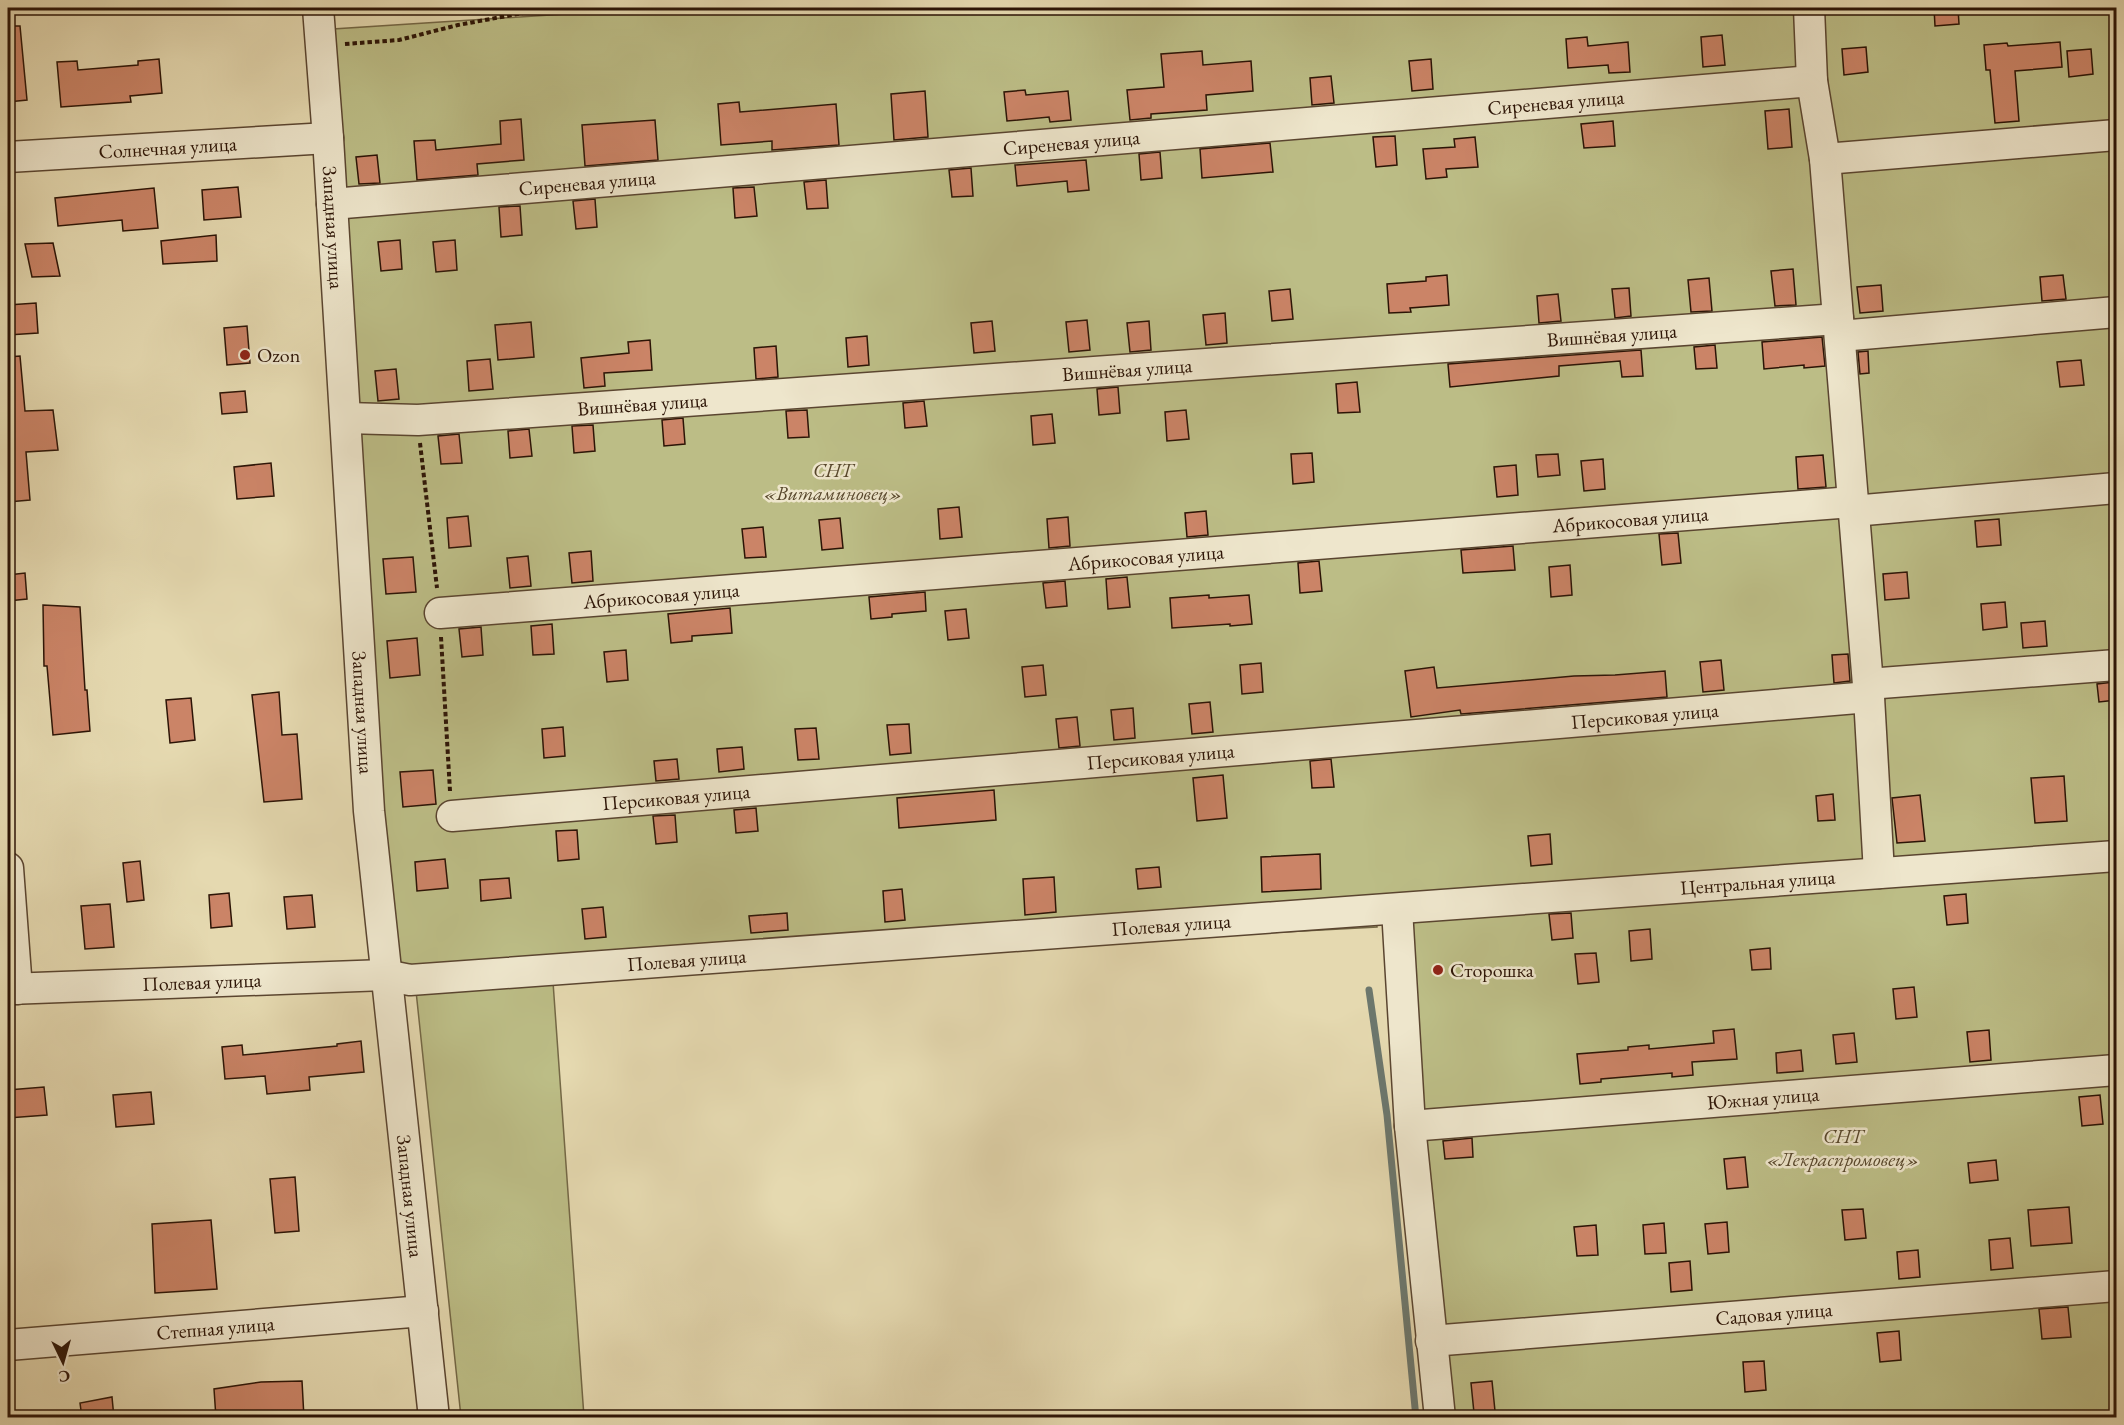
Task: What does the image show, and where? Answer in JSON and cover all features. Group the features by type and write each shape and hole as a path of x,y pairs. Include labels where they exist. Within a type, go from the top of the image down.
{"street":[{"name":"Западная улица","path":"318,8 346,418 369,811 434,1418"},
{"path":"1809,8 1812,81 1825,159 1852,507 1869,690 1879,873"},
{"name":"Сиреневая улица","path":"332,204 1812,81"},
{"path":"1825,159 2116,135"},
{"name":"Солнечная улица","path":"8,157 328,138"},
{"name":"Вишнёвая улица","path":"346,418 417,420 1839,327 2116,312"},
{"name":"Абрикосовая улица","path":"440,613 2116,488"},
{"name":"Персиковая улица","path":"452,816 1869,690 2116,665"},
{"name":"Центральная улица","path":"1364,911 2116,856"},
{"path":"8,868 12,989"},
{"path":"1397,909 1410,1126 1440,1418"},
{"name":"Полевая улица","path":"12,989 385,975 410,980 1364,911"},
{"name":"Южная улица","path":"1410,1126 2116,1070"},
{"name":"Садовая улица","path":"1431,1341 2116,1286"},
{"name":"Степная улица","path":"8,1345 423,1311"}],"path":[{"path":"321,46 399,40 458,25 550,8"}],"green space":[{"name":"СНТ «Витаминовец»","path":"659,8 2116,8 2116,845 1375,907 1377,927 393,981 333,29"},
{"name":"СНТ «Лекраспромовец»","path":"2116,856 2116,1417 1440,1417 1397,909"},
{"path":"553,982 584,1417 461,1417 416,991"}],"building":[{"path":"1934,8 1958,8 1959,24 1935,26"},
{"path":"8,26 20,26 27,100 8,102"},
{"path":"1722,35 1725,65 1703,67 1701,37"},
{"path":"1587,37 1588,46 1628,42 1630,72 1609,73 1608,65 1568,68 1566,39"},
{"path":"2060,42 2062,67 2015,71 2019,121 1995,123 1990,70 1986,70 1984,45 2007,43 2008,46"},
{"path":"1866,47 1868,72 1844,75 1842,49"},
{"path":"2091,49 2093,74 2069,77 2067,51"},
{"path":"1202,51 1203,65 1251,61 1253,91 1206,95 1207,110 1151,114 1151,118 1130,120 1127,90 1164,87 1161,54"},
{"path":"159,59 162,93 130,96 131,102 61,107 57,62 77,61 78,70 138,65 138,61"},
{"path":"1431,59 1433,89 1412,91 1409,61"},
{"path":"1331,76 1334,103 1312,105 1310,78"},
{"path":"1025,90 1026,95 1068,91 1071,120 1050,122 1049,117 1007,121 1004,92"},
{"path":"925,91 928,137 894,140 891,94"},
{"path":"739,102 740,112 836,104 839,145 772,150 772,141 721,145 718,104"},
{"path":"1789,109 1792,147 1768,149 1765,111"},
{"path":"521,119 524,160 477,164 478,175 417,180 414,141 435,140 436,150 501,144 500,121"},
{"path":"655,120 658,160 585,166 582,125"},
{"path":"1613,121 1615,146 1584,148 1581,124"},
{"path":"1395,136 1397,165 1376,167 1373,137"},
{"path":"1475,137 1478,167 1446,169 1447,177 1426,179 1423,149 1455,147 1454,139"},
{"path":"1270,143 1273,172 1202,178 1200,149"},
{"path":"1160,152 1162,178 1141,180 1139,154"},
{"path":"377,155 380,183 359,184 356,157"},
{"path":"1086,160 1089,190 1068,192 1067,181 1017,186 1015,165"},
{"path":"971,168 973,196 952,197 949,170"},
{"path":"826,180 828,208 807,209 804,182"},
{"path":"238,187 241,217 204,220 202,190"},
{"path":"754,187 757,216 735,218 733,188"},
{"path":"154,188 158,228 123,231 122,220 58,226 55,198"},
{"path":"595,199 597,227 576,229 573,201"},
{"path":"520,206 522,235 501,237 499,207"},
{"path":"216,235 217,261 163,264 161,241"},
{"path":"400,240 402,269 381,271 378,242"},
{"path":"455,240 457,270 436,272 433,242"},
{"path":"53,243 60,276 32,277 25,244"},
{"path":"1793,269 1796,305 1775,306 1771,271"},
{"path":"1447,275 1449,305 1410,308 1411,312 1389,313 1387,284 1426,281 1426,277"},
{"path":"2063,275 2066,299 2042,301 2040,277"},
{"path":"1709,278 1712,311 1691,312 1688,280"},
{"path":"1881,285 1883,311 1860,313 1857,287"},
{"path":"1629,288 1631,316 1615,318 1612,289"},
{"path":"1290,289 1293,319 1272,321 1269,291"},
{"path":"1558,294 1561,321 1539,323 1537,296"},
{"path":"36,303 38,333 8,335 8,305"},
{"path":"1225,313 1227,343 1206,345 1203,315"},
{"path":"1087,320 1090,350 1069,352 1066,322"},
{"path":"992,321 995,351 974,353 971,323"},
{"path":"1149,321 1151,350 1130,352 1127,323"},
{"path":"531,322 534,357 498,360 495,325"},
{"path":"247,326 250,363 227,365 224,328"},
{"path":"867,336 869,365 848,367 846,338"},
{"path":"1822,337 1825,366 1804,368 1804,365 1764,369 1762,342"},
{"path":"650,340 652,370 604,373 605,386 584,388 581,358 629,353 628,342"},
{"path":"1715,345 1717,368 1696,369 1694,347"},
{"path":"776,346 778,377 756,379 754,348"},
{"path":"1641,350 1643,376 1622,377 1620,361 1559,366 1559,376 1450,387 1448,364"},
{"path":"1868,351 1869,373 1860,374 1858,352"},
{"path":"20,356 25,411 53,410 58,450 26,452 30,500 8,502 8,357"},
{"path":"490,359 493,389 469,391 467,361"},
{"path":"2081,360 2084,385 2060,387 2057,362"},
{"path":"396,369 399,399 378,401 375,371"},
{"path":"1357,382 1360,412 1338,413 1336,384"},
{"path":"1118,387 1120,413 1099,415 1097,389"},
{"path":"245,391 247,412 222,414 220,393"},
{"path":"924,401 927,426 905,428 903,403"},
{"path":"807,410 809,437 788,438 786,411"},
{"path":"1186,410 1189,439 1167,441 1165,412"},
{"path":"1052,414 1055,443 1033,445 1031,416"},
{"path":"683,418 685,444 664,446 662,420"},
{"path":"593,425 595,451 574,453 572,426"},
{"path":"529,429 532,456 510,458 508,431"},
{"path":"459,434 462,463 441,464 438,436"},
{"path":"1312,453 1314,482 1293,484 1291,454"},
{"path":"1558,454 1560,475 1538,477 1536,455"},
{"path":"1823,455 1826,487 1798,489 1796,457"},
{"path":"1603,459 1605,489 1584,491 1581,461"},
{"path":"271,463 274,496 237,499 234,467"},
{"path":"1516,465 1518,495 1497,497 1494,467"},
{"path":"959,507 962,537 940,539 938,509"},
{"path":"1206,511 1208,535 1187,537 1185,513"},
{"path":"468,516 471,546 449,548 447,518"},
{"path":"1068,517 1070,546 1049,548 1047,519"},
{"path":"840,518 843,548 822,550 819,520"},
{"path":"1999,519 2001,545 1977,547 1975,521"},
{"path":"763,527 766,557 745,558 742,529"},
{"path":"1678,533 1681,563 1662,565 1659,534"},
{"path":"1513,546 1515,570 1463,573 1461,550"},
{"path":"591,551 593,581 572,583 569,553"},
{"path":"528,556 531,586 510,588 507,558"},
{"path":"413,557 416,592 386,594 383,559"},
{"path":"1319,561 1322,591 1300,593 1298,563"},
{"path":"1570,565 1572,595 1551,597 1549,567"},
{"path":"1907,572 1909,598 1885,600 1883,574"},
{"path":"25,573 27,599 8,601 8,575"},
{"path":"1127,577 1130,607 1108,609 1106,579"},
{"path":"1065,581 1067,606 1046,608 1043,583"},
{"path":"925,592 926,611 892,614 892,617 871,619 869,597"},
{"path":"1209,595 1209,598 1249,595 1252,624 1172,628 1170,598"},
{"path":"2005,602 2007,627 1983,630 1981,604"},
{"path":"43,605 80,607 90,731 53,735 47,666 44,666"},
{"path":"730,608 732,633 692,636 692,641 671,643 668,614"},
{"path":"966,609 969,638 948,640 945,611"},
{"path":"2045,621 2047,646 2023,648 2021,623"},
{"path":"552,624 554,654 533,655 531,626"},
{"path":"481,627 483,655 462,657 459,629"},
{"path":"417,638 420,675 390,678 387,641"},
{"path":"626,650 628,680 607,682 604,652"},
{"path":"1848,654 1850,681 1834,683 1832,655"},
{"path":"1721,660 1724,690 1703,692 1700,662"},
{"path":"1261,663 1263,692 1242,694 1240,665"},
{"path":"1043,665 1046,695 1025,697 1022,667"},
{"path":"1434,667 1437,688 1665,671 1667,697 1461,714 1460,710 1411,717 1405,671"},
{"path":"2114,682 2116,700 2099,702 2097,684"},
{"path":"279,692 282,735 297,734 302,799 264,802 252,695"},
{"path":"191,698 195,740 170,743 166,700"},
{"path":"1210,702 1213,732 1192,734 1189,704"},
{"path":"1133,708 1135,738 1114,740 1111,710"},
{"path":"1077,717 1080,746 1059,748 1056,719"},
{"path":"909,724 911,753 890,755 887,725"},
{"path":"563,727 565,756 544,758 542,729"},
{"path":"816,728 819,759 798,760 795,729"},
{"path":"742,747 744,769 719,772 717,749"},
{"path":"677,759 679,779 656,781 654,761"},
{"path":"1331,759 1334,787 1312,788 1310,761"},
{"path":"433,770 436,804 403,807 400,772"},
{"path":"1223,775 1227,818 1197,821 1193,778"},
{"path":"2064,776 2067,821 2035,823 2031,778"},
{"path":"994,790 996,820 899,828 897,798"},
{"path":"1833,794 1835,820 1818,821 1816,796"},
{"path":"1920,795 1925,841 1897,843 1892,798"},
{"path":"756,808 758,831 736,833 734,810"},
{"path":"675,815 677,842 656,844 653,816"},
{"path":"577,830 579,859 558,861 556,831"},
{"path":"1550,834 1552,864 1531,866 1528,836"},
{"path":"1320,854 1321,889 1262,892 1261,857"},
{"path":"445,859 448,888 417,891 415,862"},
{"path":"140,861 144,900 127,902 123,863"},
{"path":"1159,867 1161,887 1138,889 1136,869"},
{"path":"1054,877 1056,912 1025,915 1023,879"},
{"path":"509,878 511,898 481,901 480,880"},
{"path":"902,889 905,920 885,922 883,891"},
{"path":"229,893 232,926 211,928 209,895"},
{"path":"1966,894 1968,923 1947,925 1944,896"},
{"path":"312,895 315,927 287,929 284,897"},
{"path":"110,904 114,947 85,949 81,906"},
{"path":"603,907 606,937 585,939 582,909"},
{"path":"787,913 788,930 751,933 749,916"},
{"path":"1571,913 1573,938 1552,940 1549,914"},
{"path":"1650,929 1652,959 1631,961 1629,931"},
{"path":"1770,948 1771,969 1752,970 1750,950"},
{"path":"1596,953 1599,982 1578,984 1575,954"},
{"path":"1914,987 1917,1017 1896,1019 1893,989"},
{"path":"1734,1029 1737,1059 1692,1062 1693,1075 1672,1077 1672,1073 1601,1079 1601,1082 1580,1084 1577,1054 1628,1050 1628,1047 1649,1045 1649,1049 1714,1043 1713,1031"},
{"path":"1989,1030 1991,1060 1970,1062 1967,1032"},
{"path":"1854,1033 1857,1062 1836,1064 1833,1035"},
{"path":"361,1041 364,1072 309,1077 310,1090 267,1094 265,1076 225,1079 222,1047 242,1045 243,1055 337,1046 337,1044"},
{"path":"1801,1050 1803,1071 1777,1073 1776,1053"},
{"path":"44,1087 47,1115 8,1118 8,1090"},
{"path":"151,1092 154,1124 116,1127 113,1095"},
{"path":"2100,1095 2103,1124 2082,1126 2079,1097"},
{"path":"1472,1138 1473,1157 1445,1159 1443,1141"},
{"path":"1745,1157 1748,1187 1727,1189 1724,1159"},
{"path":"1996,1160 1998,1180 1970,1183 1968,1163"},
{"path":"295,1177 299,1231 275,1233 270,1179"},
{"path":"2069,1207 2072,1243 2031,1246 2028,1210"},
{"path":"1863,1209 1866,1238 1845,1240 1842,1210"},
{"path":"211,1220 217,1289 155,1293 152,1224"},
{"path":"1727,1222 1729,1252 1708,1254 1705,1224"},
{"path":"1664,1223 1666,1253 1645,1254 1643,1225"},
{"path":"1596,1225 1598,1255 1577,1256 1574,1227"},
{"path":"2010,1238 2013,1268 1991,1270 1989,1240"},
{"path":"1918,1250 1920,1277 1899,1279 1897,1252"},
{"path":"1690,1261 1692,1290 1671,1292 1669,1263"},
{"path":"2068,1307 2071,1337 2042,1339 2039,1309"},
{"path":"1899,1331 1901,1360 1880,1362 1877,1333"},
{"path":"1764,1361 1766,1390 1745,1392 1743,1362"},
{"path":"302,1381 304,1418 216,1418 214,1389 261,1382"},
{"path":"1492,1381 1495,1411 1474,1413 1471,1383"},
{"path":"112,1397 114,1418 82,1418 80,1403"}],"waterway":[{"path":"1369,990 1387,1115 1416,1418"}],"place":[{"name":"Ozon","path":"245,355"},
{"name":"Сторошка","path":"1438,970"}]}
